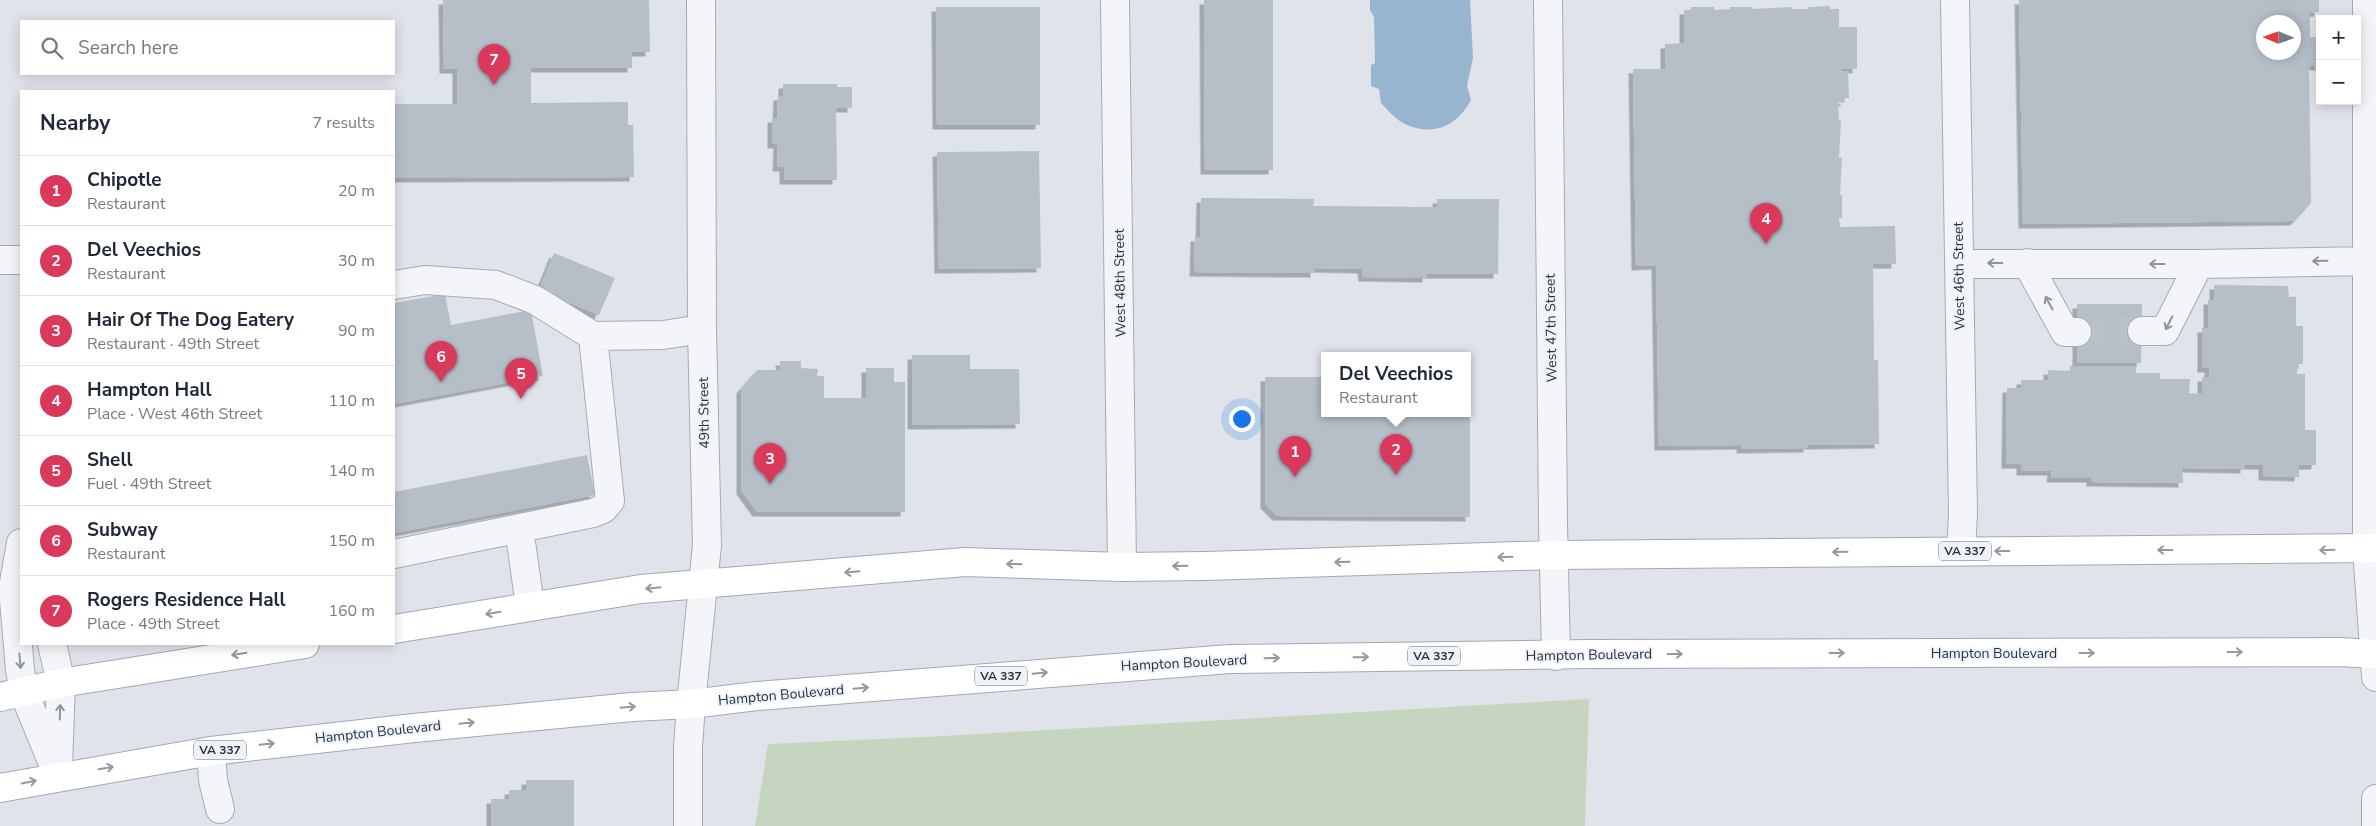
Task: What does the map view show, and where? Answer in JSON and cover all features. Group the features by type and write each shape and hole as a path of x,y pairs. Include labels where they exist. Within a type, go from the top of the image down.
{"main road":[{"name":"VA 337","path":"395,629 640,589 702,582 965,562 1122,566 1553,555 2372,548"},
{"path":"12,695 61,683 298,645"},
{"name":"Hampton Boulevard","path":"0,788 58,776 211,751 424,727 632,707 691,704 767,695 1230,659 2320,652 2376,661"}],"street":[{"name":"49th Street","path":"688,826 688,747 702,582 707,545 702,329 701,0"},
{"name":"West 48th Street","path":"1115,0 1122,566"},
{"name":"West 47th Street","path":"1548,0 1553,555 1556,656"},
{"name":"West 46th Street","path":"1955,0 1961,551"},
{"path":"2367,0 2368,261 2372,548 2376,661"},
{"path":"0,260 20,260"},
{"path":"1959,264 2199,264 2368,261"},
{"path":"2027,263 2065,332 2077,332"},
{"path":"2142,331 2165,331 2199,264"},
{"path":"395,285 425,280 496,285 535,300 593,336 663,335 702,329"},
{"path":"395,554 593,513 603,509 610,501 593,336"},
{"path":"519,528 530,606"},
{"path":"20,549 13,588 12,695 58,776"},
{"path":"52,645 61,683 58,776"},
{"path":"211,751 220,809"},
{"path":"2376,798 2376,826"}],"green space":[{"path":"1589,699 1585,826 755,826 768,744 925,737"}],"water":[{"path":"1370,0 1470,0 1473,58 1467,86 1471,100 1459,117 1444,127 1435,129 1416,128 1398,120 1381,103 1379,89 1371,86 1371,65 1375,63 1374,17 1370,10"}],"building":[{"path":"443,0 649,0 650,52 632,52 632,68 531,68 531,103 628,102 628,125 633,125 634,177 395,178 395,104 457,104 457,69 444,69"},
{"path":"1204,0 1273,0 1273,170 1205,170"},
{"path":"2019,0 2319,0 2319,12 2310,13 2310,37 2316,37 2316,66 2309,66 2311,203 2295,221 2023,224"},
{"path":"1830,6 1830,9 1839,9 1839,27 1857,27 1857,69 1842,69 1842,71 1848,71 1849,98 1842,98 1846,102 1838,102 1839,120 1841,120 1839,158 1842,157 1840,195 1842,195 1842,218 1839,218 1840,227 1895,226 1896,264 1873,264 1874,360 1878,360 1879,444 1808,445 1808,448 1741,449 1741,445 1659,446 1656,265 1636,266 1633,69 1665,69 1665,44 1684,43 1684,10 1691,10 1691,7 1714,7 1714,10 1730,9 1730,7 1752,7 1752,9 1791,7 1792,9 1808,9 1808,7"},
{"path":"936,7 1040,7 1040,125 937,125"},
{"path":"783,84 837,84 837,87 852,87 852,108 836,108 837,180 784,180 784,167 777,167 778,144 772,144 772,118 777,118 778,96 783,96"},
{"path":"1039,151 1041,268 939,269 937,152"},
{"path":"1201,198 1314,199 1313,206 1437,207 1437,199 1499,199 1498,274 1427,274 1427,278 1363,277 1362,269 1315,268 1315,273 1194,272 1195,237 1200,237"},
{"path":"554,253 615,278 599,315 539,290"},
{"path":"2214,285 2288,286 2289,297 2296,297 2296,326 2303,326 2303,364 2298,364 2297,374 2305,374 2305,430 2316,430 2316,465 2299,465 2299,477 2263,476 2263,465 2245,465 2245,469 2182,468 2183,483 2091,482 2091,478 2051,478 2052,471 2021,471 2021,464 2006,464 2007,388 2021,388 2021,380 2048,380 2048,370 2070,371 2070,366 2136,366 2136,373 2160,373 2160,379 2190,379 2189,393 2202,394 2202,377 2209,377 2209,368 2202,368 2202,328 2208,328 2208,300 2214,300"},
{"path":"445,294 451,325 531,310 543,376 395,404 395,303"},
{"path":"2077,304 2142,304 2141,363 2077,363"},
{"path":"912,355 970,355 970,369 1019,369 1020,424 912,425"},
{"path":"780,361 801,361 801,368 818,369 817,376 824,376 824,398 866,398 866,368 894,368 894,382 905,382 905,512 757,512 741,490 741,389 757,370 781,370"},
{"path":"1265,377 1321,377 1321,417 1470,417 1470,517 1277,516 1265,504"},
{"path":"587,455 595,495 395,533 395,492"},
{"path":"526,780 574,780 574,826 491,826 491,799 509,799 509,790 526,790"}],"tunnel":[{"path":"2077,332 2142,331"}],"place":[{"name":"Rogers Residence Hall","path":"494,85"},
{"name":"Hampton Hall","path":"1766,244"},
{"name":"Subway","path":"441,382"},
{"name":"Shell","path":"521,399"},
{"name":"Del Veechios","path":"1396,475"},
{"name":"Chipotle","path":"1295,477"},
{"name":"Hair Of The Dog Eatery","path":"770,484"}]}
